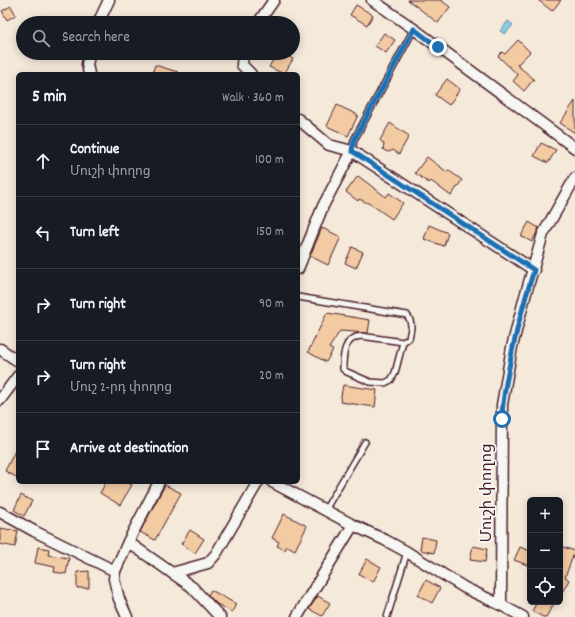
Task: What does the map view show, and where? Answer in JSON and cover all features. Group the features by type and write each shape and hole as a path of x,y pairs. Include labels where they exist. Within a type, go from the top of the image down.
{"street":[{"path":"101,16 109,0"},
{"path":"263,16 274,0"},
{"path":"372,0 414,29 575,148"},
{"path":"88,60 87,64 89,72"},
{"path":"242,60 242,65 249,72"},
{"path":"300,121 330,145 352,151 534,270"},
{"path":"300,264 323,206 352,151"},
{"name":"Մուշի փողոց","path":"501,605 502,405 512,347 543,234 575,178"},
{"path":"0,349 16,360"},
{"path":"0,400 16,379"},
{"path":"128,617 119,599 114,579 115,572 128,542 158,484"},
{"path":"172,573 208,563 216,554 257,484"},
{"path":"276,484 352,525 408,552 465,588 523,617"},
{"path":"0,512 115,572"},
{"path":"297,617 352,525"},
{"path":"128,542 192,588 220,617"}],"lane":[{"path":"352,151 354,140 414,29"},
{"path":"300,297 407,315 411,320 411,328 409,338 403,342 361,336 355,337 348,341 345,348 343,369 370,382 385,383 391,380 395,374 403,342"},
{"path":"325,510 365,442"},
{"path":"387,617 408,552"}],"water":[{"path":"508,21 513,25 505,34 500,31"}],"building":[{"path":"408,0 441,0 450,7 438,23"},
{"path":"538,0 561,0 552,11"},
{"path":"356,5 373,15 367,25 350,15"},
{"path":"11,6 16,15 7,20 2,11"},
{"path":"384,33 395,40 386,53 375,46"},
{"path":"518,40 530,52 517,65 534,79 524,91 513,81 518,75 498,56 502,52 505,54"},
{"path":"273,60 292,60 285,72 280,72 269,67"},
{"path":"155,65 178,72 153,72"},
{"path":"447,79 460,89 449,105 435,95"},
{"path":"575,101 575,133 560,123"},
{"path":"337,105 358,115 348,136 327,126"},
{"path":"390,123 409,136 399,154 393,150 389,152 385,151 383,149 384,144 380,140"},
{"path":"541,143 556,150 548,163 534,156"},
{"path":"427,157 447,172 448,170 462,180 451,196 431,181 429,183 415,173"},
{"path":"358,176 386,197 389,193 403,203 392,219 372,205 359,199 358,201 346,192"},
{"path":"529,222 539,228 532,242 521,236"},
{"path":"429,225 448,233 444,246 424,239"},
{"path":"322,228 341,237 328,265 310,256"},
{"path":"352,247 363,252 356,268 345,263"},
{"path":"327,313 370,320 368,333 340,331 329,348 333,350 326,362 308,352"},
{"path":"343,385 377,390 375,407 340,402"},
{"path":"16,449 16,477 5,471"},
{"path":"105,484 132,485 120,505 100,493"},
{"path":"165,485 181,493 155,540 140,532"},
{"path":"21,495 32,501 24,516 14,510"},
{"path":"284,514 307,526 295,550 287,546 285,550 277,546 279,542 272,538"},
{"path":"0,528 18,531 15,547 0,544"},
{"path":"190,530 204,539 195,553 181,544"},
{"path":"422,537 436,540 434,553 420,550"},
{"path":"473,546 487,549 485,562 470,560"},
{"path":"38,547 49,549 48,555 69,558 66,574 54,572 55,567 35,563"},
{"path":"520,547 527,550 527,565 514,560"},
{"path":"563,547 575,551 565,577 569,580 563,591"},
{"path":"367,559 381,567 373,582 359,574"},
{"path":"89,571 89,588 77,588 77,572"},
{"path":"426,580 440,588 432,603 418,595"},
{"path":"211,590 236,604 232,612 217,604 208,595"},
{"path":"318,596 330,603 322,616 309,609"},
{"path":"535,605 553,605 546,617 532,611"}],"route":[{"path":"438,47 414,29 354,140 352,151 534,270 524,300 512,347 502,405 502,419"}]}
